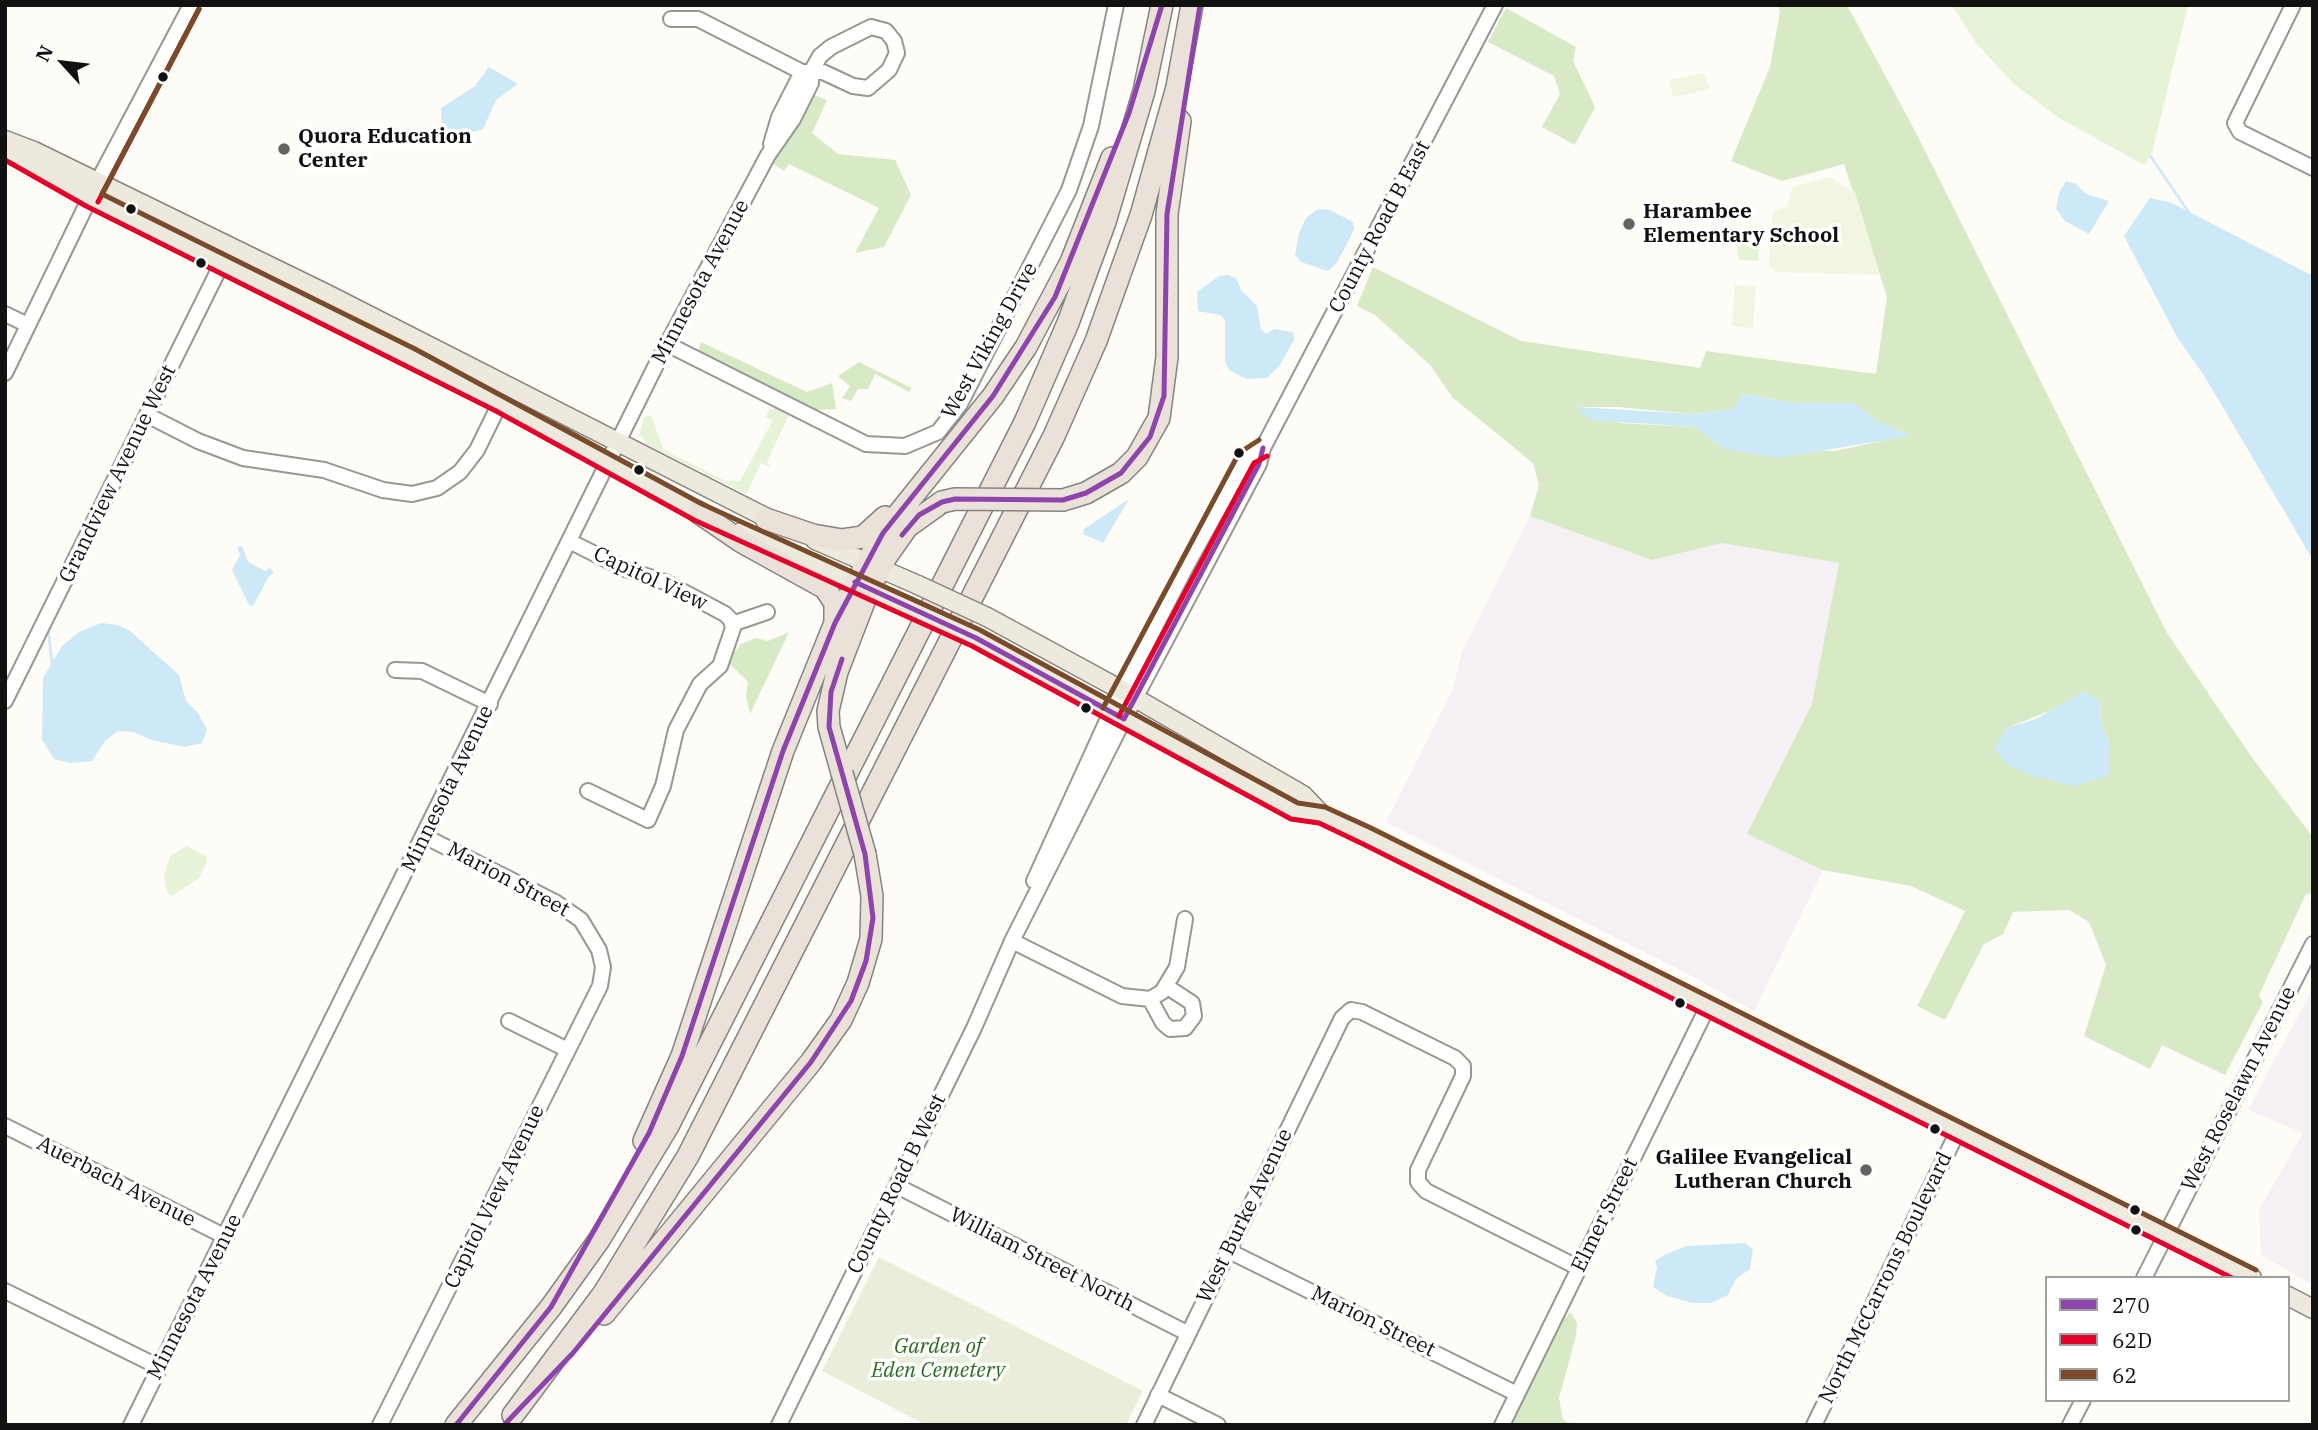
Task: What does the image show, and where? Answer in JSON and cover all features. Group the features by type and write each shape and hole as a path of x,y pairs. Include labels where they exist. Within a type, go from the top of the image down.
{"highway":[{"path":"456,1425 551,1307 599,1240 668,1126 1025,422 1087,278 1123,167 1163,5"},
{"path":"509,1420 604,1293 688,1156 1054,436 1096,341 1141,215 1177,87 1192,5"},
{"path":"873,565 919,515 942,502 956,499 1063,500 1086,494 1121,474 1137,457 1159,418 1167,357 1167,214 1200,5"},
{"path":"766,519 813,535 842,540 863,537 930,471 1011,372 1055,296 1082,236 1157,30"},
{"path":"551,1307 609,1207 665,1097 783,751 835,623 862,586 930,471"},
{"path":"698,512 742,542 825,588 835,603 835,623"},
{"path":"509,1420 573,1353 811,1062 841,1020 859,983 871,939 872,896 865,854 829,727 830,702 837,672 862,586"}],"main road":[{"path":"5,140 221,264 500,403 698,512 976,638 1295,811 1322,816 2248,1276"},
{"path":"5,150 93,191 230,247 498,380 617,445 766,519 987,617 1129,695 1303,796 1322,816"},
{"path":"2290,1297 2313,1309"}],"street":[{"path":"5,373 93,191 191,5"},
{"name":"West Viking Drive","path":"667,344 866,444 905,446 938,432 960,404 1069,190 1091,126 1116,5"},
{"name":"County Road B East","path":"1118,715 1188,595 1259,464 1263,448 1495,5"},
{"path":"2293,5 2236,116 2235,123 2240,132 2313,168"},
{"path":"671,19 698,19 807,72 823,72 853,86 868,88 889,70 897,53 894,41 886,31 872,27 831,47 807,72"},
{"name":"Minnesota Avenue","path":"131,1425 667,344 768,155 793,119 811,83 807,72"},
{"name":"Grandview Avenue West","path":"5,701 230,247"},
{"path":"5,314 28,326"},
{"path":"147,415 198,441 243,458 324,470 383,491 412,494 437,488 460,472 477,450 500,403"},
{"name":"Capitol View","path":"571,542 625,569 665,582 724,614 732,624"},
{"path":"588,791 648,820 663,786 676,730 700,684 723,660 732,624 767,612"},
{"path":"395,670 422,671 490,704"},
{"name":"County Road B West","path":"779,1425 897,1186 1012,942 1044,853 1118,715"},
{"name":"Marion Street","path":"424,835 555,902 581,919 598,950 603,967"},
{"path":"1012,942 1122,996 1150,999 1166,986 1180,957 1185,919"},
{"name":"West Roselawn Avenue","path":"2145,1276 2313,944"},
{"name":"Capitol View Avenue","path":"380,1425 600,986 603,967"},
{"path":"1150,999 1163,1023 1170,1029 1185,1028 1194,1016 1192,1003 1166,986"},
{"name":"Elmer Street","path":"1502,1425 1708,1006"},
{"name":"West Burke Avenue","path":"1144,1425 1342,1018 1351,1010 1362,1012 1455,1058 1463,1066 1463,1076 1418,1170 1419,1182 1426,1191 1579,1268"},
{"path":"509,1021 568,1050"},
{"name":"Auerbach Avenue","path":"5,1126 226,1237"},
{"name":"North McCarrons Boulevard","path":"1814,1425 1958,1131"},
{"name":"William Street North","path":"897,1186 1188,1333"},
{"name":"Marion Street","path":"1228,1251 1517,1394"},
{"path":"5,1290 159,1367"},
{"path":"1158,1395 1218,1425"},
{"path":"2070,1425 2082,1402"}],"shaded area":[{"path":"1530,516 1652,560 1722,543 1839,563 1813,704 1748,834 1823,870 1754,1011 1679,969 1386,822 1452,691 1463,649"},
{"path":"2313,988 2313,1285 2261,1255 2259,1210 2303,1133 2248,1110"}],"green space":[{"path":"1778,5 1847,5 1914,129 2167,633 2253,759 2313,837 2313,893 2306,894 2259,995 2263,1002 2225,1075 2162,1045 2150,1069 2084,1036 2106,965 2089,922 2069,910 2013,912 2003,934 1984,944 1945,1020 1917,1006 1965,911 1911,886 1823,870 1747,834 1812,704 1839,563 1722,543 1652,560 1530,516 1539,485 1533,463 1452,397 1431,366 1375,315 1357,306 1373,267 1521,341 1700,368 1706,351 1876,374 1887,297 1844,164 1782,181 1731,161 1770,67 1780,12","holes":["1742,394 1795,403 1853,403 1879,422 1909,435 1835,451 1725,449 1695,427 1620,423 1578,407 1618,407 1692,414 1734,409","2100,700 2101,725 2110,743 2007,728 2064,705"]},
{"path":"1952,5 2188,5 2151,157 2144,165 2059,118 2014,84 1976,43"},
{"path":"1506,8 1576,47 1573,61 1595,107 1575,145 1542,127 1560,94 1554,76 1488,42"},
{"path":"1704,73 1710,89 1673,97 1669,80"},
{"path":"809,93 827,100 812,133 838,154 895,160 911,195 884,247 855,253 879,208 789,164 784,171 772,163 775,150"},
{"path":"1829,177 1855,192 1880,275 1775,272 1769,265 1773,211 1788,206 1792,187"},
{"path":"1746,227 1760,227 1758,261 1740,260 1737,253 1738,239"},
{"path":"1735,285 1756,286 1753,328 1732,326"},
{"path":"701,342 807,392 832,383 836,409 816,410 698,351"},
{"path":"859,362 912,388 909,392 875,374 868,389 858,389 851,401 842,398 850,386 838,376"},
{"path":"775,408 789,415 767,462 771,467 761,463 746,494 645,443 643,437 639,436 644,417 651,415 663,449 725,481 740,481 773,420 765,417 769,410"},
{"path":"789,632 750,714 746,696 748,682 727,661 741,644 756,638 768,641"},
{"path":"187,846 207,857 206,864 199,878 172,896 167,892 164,876 170,856"},
{"name":"Garden of Eden Cemetery","path":"879,1257 1143,1391 1126,1425 926,1425 822,1371"},
{"path":"1570,1312 1577,1323 1576,1336 1559,1398 1563,1420 1573,1425 1511,1425 1561,1323"}],"water":[{"path":"489,67 518,84 496,100 483,129 457,137 442,128 441,108 475,86"},
{"path":"2066,181 2076,184 2086,194 2109,201 2089,234 2065,221 2056,209 2059,193"},
{"path":"2150,198 2172,203 2313,276 2313,560 2205,377 2177,337 2124,236"},
{"path":"1318,209 1330,210 1353,222 1354,229 1347,244 1336,264 1328,271 1301,262 1295,255 1299,233 1306,218"},
{"path":"1219,276 1236,278 1241,290 1257,306 1261,330 1266,334 1274,329 1293,332 1294,340 1280,365 1267,378 1246,379 1229,370 1225,361 1225,320 1220,315 1198,311 1197,292"},
{"path":"1742,394 1795,403 1853,403 1879,422 1911,436 1777,458 1725,449 1695,427 1590,420 1577,407 1693,414 1734,409"},
{"path":"1129,499 1103,543 1083,534 1084,529"},
{"path":"242,546 248,562 265,571 270,568 274,573 269,576 253,606 249,605 232,570 240,555 237,547"},
{"path":"101,623 118,625 130,631 179,675 186,701 198,713 207,730 202,743 185,747 152,740 133,732 118,731 105,741 92,761 70,763 54,759 42,740 43,678 62,646 79,632"},
{"path":"2083,692 2100,700 2101,725 2110,743 2109,775 2076,786 2033,776 2006,764 1994,747 2007,728 2036,719"},
{"path":"1745,1243 1753,1249 1750,1269 1736,1279 1728,1295 1711,1303 1693,1303 1667,1296 1653,1287 1657,1267 1655,1261 1666,1254 1687,1246"}],"waterway":[{"path":"2151,157 2190,214"},
{"path":"48,628 52,663"}],"transit line":[{"name":"270","path":"456,1425 551,1307 649,1133 682,1056 783,751 835,623 883,533 993,396 1055,297 1129,113 1162,5"},
{"name":"270","path":"902,535 919,515 942,502 955,499 1063,500 1086,493 1121,473 1150,437 1164,396 1167,214 1200,5"},
{"name":"62D","path":"98,202 199,9"},
{"name":"62","path":"199,9 102,194 415,349 702,504 980,630 1298,803 1325,807 1371,828 2256,1270"},
{"name":"62D","path":"5,160 86,206 496,411 694,520 972,646 1291,819 1319,823 1363,844 2228,1276"},
{"name":"62","path":"1103,708 1239,453 1259,440"},
{"name":"270","path":"1124,719 1259,464 1263,448"},
{"name":"62D","path":"1119,716 1254,463 1267,456"},
{"name":"270","path":"855,582 976,638 1124,719"},
{"name":"270","path":"504,1425 573,1353 811,1062 851,1001 866,961 873,918 865,854 829,727 831,692 842,659"}],"place":[{"name":"Quora Education Center","path":"284,149"},
{"name":"Harambee Elementary School","path":"1629,224"},
{"name":"Galilee Evangelical Lutheran Church","path":"1866,1170"}]}
